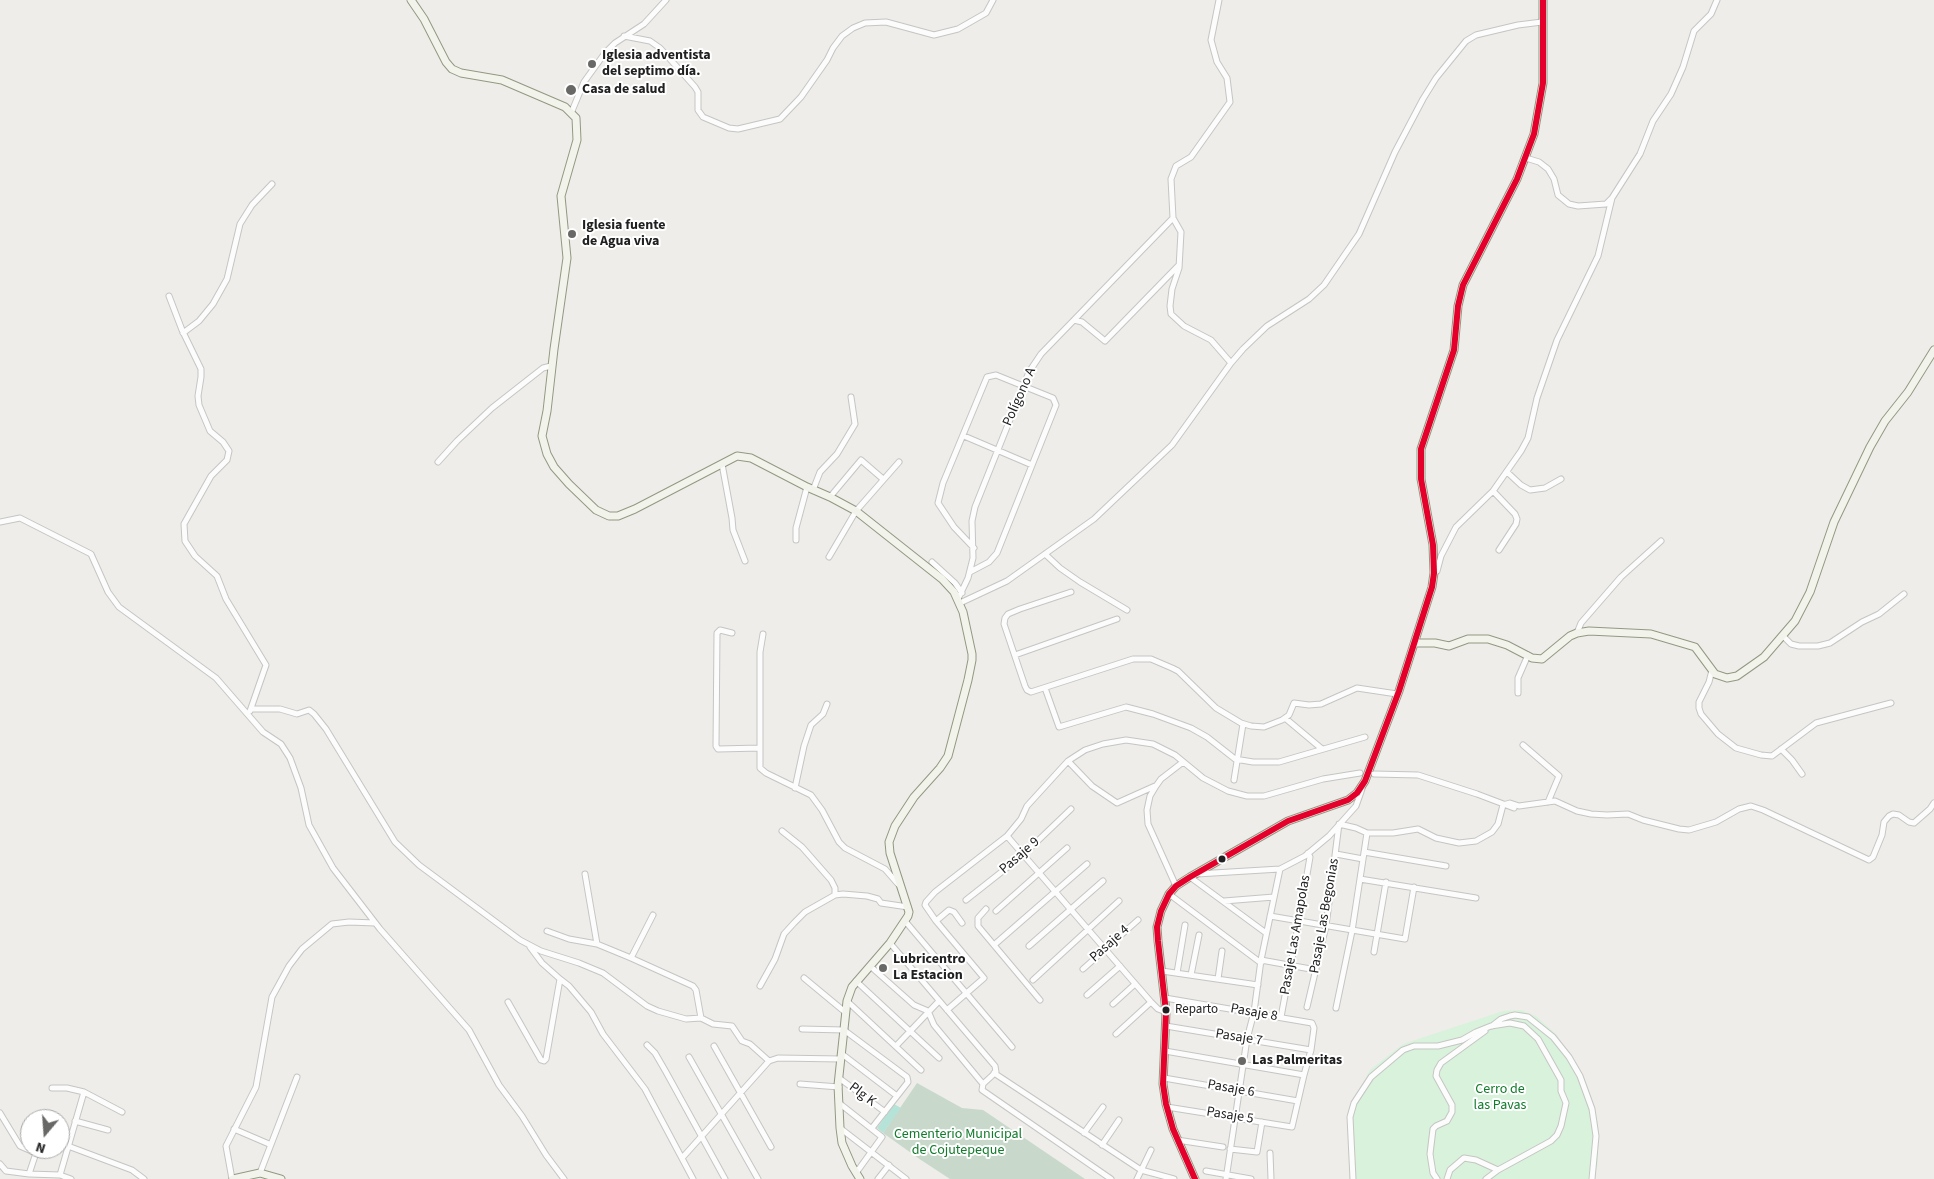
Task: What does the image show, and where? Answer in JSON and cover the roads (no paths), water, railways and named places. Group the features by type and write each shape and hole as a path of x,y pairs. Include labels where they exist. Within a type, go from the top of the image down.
{"street":[{"path":"411,0 424,19 446,62 452,69 461,73 502,80 556,102 572,111 576,118 578,134 575,152 565,178 561,196 567,258 542,436 544,447 554,467 562,476 591,506 609,516 618,516 738,456 745,456 830,497 856,512 942,578 960,598"},
{"path":"572,111 584,82 605,53 624,36 644,24 666,0"},
{"path":"624,36 650,41 660,48 695,87 698,92 698,110 703,117 729,128 738,129 780,119 800,97 842,36 852,28 864,23 886,22 934,35 958,29 986,13 993,0"},
{"path":"1219,0 1211,40 1218,62 1227,78 1230,102 1191,157 1176,166 1171,179 1174,218 1180,232 1179,266 1172,289 1170,306 1171,314 1184,326 1211,340 1230,363"},
{"path":"1193,876 1280,869 1308,853 1340,824 1356,806 1415,643 1432,587 1434,573 1433,545 1421,479 1421,449 1427,426 1454,350 1459,299 1463,284 1526,158 1534,134 1543,83 1543,0"},
{"path":"1526,158 1539,162 1548,168 1554,178 1558,195 1569,204 1578,206 1606,204 1612,198 1640,154 1653,121 1671,94 1683,67 1694,31 1711,14 1717,0"},
{"path":"960,598 1007,581 1094,520 1172,445 1230,363 1268,326 1309,299 1324,285 1359,234 1395,152 1423,99 1436,78 1466,41 1476,35 1518,25 1542,22"},
{"path":"183,333 199,321 218,296 227,279 240,224 252,205 272,184"},
{"path":"1434,573 1437,571 1441,556 1456,527 1507,472 1528,438 1538,398 1557,340 1598,256 1612,198"},
{"name":"Polígono A","path":"960,598 970,572 974,548 972,521 975,507 1029,372 1041,354 1174,218"},
{"path":"1074,320 1082,322 1105,341 1179,266"},
{"path":"170,296 183,333 201,369 198,405 210,431 224,442 230,450 227,460 211,476 188,515 184,524 185,541 195,556 217,576 226,599 266,665 249,716"},
{"path":"1415,643 1435,643 1449,646 1468,639 1488,639 1542,659 1570,636 1577,633 1651,634 1691,645 1702,654 1715,674 1727,678 1736,676 1764,657 1795,621 1805,602 1834,522 1870,447 1885,421 1908,392 1934,350"},
{"path":"438,462 492,408 538,372 551,366"},
{"path":"970,572 989,562 997,553 1056,404 1053,398 996,376 987,378 944,483 938,503 954,527 974,548"},
{"path":"796,540 796,528 810,488 820,472 837,454 855,424 856,418 851,398"},
{"path":"964,436 1032,465"},
{"path":"830,497 861,460 884,479"},
{"path":"829,557 856,512 899,462"},
{"path":"722,464 732,518 732,530 746,561"},
{"path":"1507,472 1521,485 1530,490 1545,488 1561,479"},
{"path":"1492,490 1515,514 1517,519 1516,524 1499,550"},
{"path":"0,522 20,518 91,554 108,592 119,607 216,678 263,732 281,744 290,758 301,788 309,825 333,868 375,923 469,1030 499,1084 564,1179"},
{"path":"1577,633 1581,623 1621,578 1661,541"},
{"path":"1045,554 1060,568 1080,582 1127,610"},
{"path":"858,1176 842,1143 840,1128 838,1087 848,993 856,981 890,944 909,912 890,853 890,837 914,797 940,768 948,756 968,680 972,654 960,598 955,584 932,562"},
{"path":"1071,592 1020,609 1008,614 1005,618 1004,624 1027,690 1031,692 1114,664 1133,659 1151,659 1178,672 1216,708 1243,724 1264,727 1289,715 1294,703 1321,704 1357,688 1397,694"},
{"path":"1783,636 1791,644 1798,646 1818,646 1830,643 1862,622 1880,614 1904,594"},
{"path":"1015,655 1117,618"},
{"path":"732,634 720,630 717,633 716,746 718,749 760,748"},
{"path":"763,634 760,652 760,768 811,795 816,800 839,842 845,848 885,869 900,886"},
{"path":"1518,693 1518,678 1528,655"},
{"path":"1712,670 1709,682 1699,702 1701,714 1718,734 1736,748 1768,756 1772,756 1816,723 1891,703"},
{"path":"1045,688 1059,727 1126,707 1153,714 1192,728 1239,760 1267,763 1279,762 1365,737"},
{"path":"795,788 804,746 811,725 823,714 827,704"},
{"path":"251,709 280,709 297,714 309,710 314,714 341,752 395,842 419,865 528,945 603,973 647,1006 658,1011 686,1019 701,1018 713,1024 732,1026 742,1041 750,1044 769,1061"},
{"path":"1285,718 1322,749"},
{"path":"1234,780 1239,760 1243,724"},
{"path":"947,1010 984,978 936,921 925,905 926,902 934,892 1006,836 1020,819 1027,806 1068,761 1085,750 1103,744 1126,740 1153,744 1174,755 1204,778 1228,791 1247,796 1264,796 1323,779 1360,773"},
{"path":"1523,745 1559,776 1548,802"},
{"path":"1781,749 1802,774"},
{"path":"1068,761 1092,786 1117,803 1156,786"},
{"path":"1176,886 1148,824 1147,810 1150,796 1161,779 1183,762"},
{"path":"1374,774 1418,775 1514,808"},
{"path":"1195,1179 1178,1140 1167,1107 1164,1078 1166,1012 1157,927 1161,910 1168,894 1176,886 1288,821 1348,800 1357,794 1365,782"},
{"path":"1503,805 1510,803 1518,806 1529,806 1555,801 1577,811 1607,816 1628,814 1643,820 1689,830 1716,822 1739,809 1751,806 1869,860 1873,857 1880,840 1884,822 1889,816 1893,814 1899,815 1914,823 1934,803"},
{"path":"1340,824 1367,833 1393,833 1414,829 1436,838 1459,844 1476,841 1492,832 1502,813 1503,805"},
{"name":"Pasaje 9","path":"966,900 1024,855 1071,809"},
{"name":"Pasaje Las Begonias","path":"1307,1007 1326,926 1340,824"},
{"path":"782,831 802,847 831,880 835,888 835,895"},
{"path":"1336,1008 1352,931 1367,833"},
{"path":"1006,836 1151,1002 1158,1009 1166,1012"},
{"path":"996,911 1067,848"},
{"path":"1364,852 1446,866"},
{"name":"Pasaje Las Amapolas","path":"1281,1017 1310,857 1308,853"},
{"path":"1336,854 1363,859"},
{"path":"994,945 1087,864"},
{"path":"1226,1177 1247,1039 1254,1012 1266,933 1280,869"},
{"path":"585,874 597,944"},
{"path":"1193,876 1266,933"},
{"path":"1360,878 1476,898"},
{"path":"1029,946 1103,881"},
{"path":"1374,952 1386,882"},
{"path":"1270,916 1405,939 1414,887"},
{"path":"1168,894 1261,961 1316,970"},
{"path":"760,986 775,959 784,934 805,912 835,895 867,896 878,900 880,903 908,908"},
{"path":"1224,901 1274,897"},
{"path":"1033,980 1119,900"},
{"path":"986,909 978,918 978,926 1040,1000"},
{"path":"936,921 949,910 954,912 962,923"},
{"path":"631,958 653,915"},
{"name":"Pasaje 4","path":"1083,968 1138,920"},
{"path":"905,921 1012,1047"},
{"path":"281,1179 260,1173 233,1179 226,1146 256,1088 272,997 289,966 302,949 332,924 350,922 375,923"},
{"path":"1177,973 1185,925"},
{"path":"547,931 569,939 597,944 693,986 696,990 701,1018"},
{"path":"1191,975 1199,935"},
{"path":"890,944 995,1066 996,1070 981,1087 984,1092 1111,1179"},
{"path":"528,945 542,963 569,986 591,1012 603,1034 645,1088 693,1179"},
{"path":"1218,979 1222,951"},
{"path":"870,966 914,1005 928,1012 934,1025 983,1084"},
{"path":"1087,996 1120,966"},
{"path":"1162,971 1258,985"},
{"path":"804,978 845,1012"},
{"path":"508,1002 541,1060 544,1061 546,1059 560,979"},
{"path":"856,981 939,1058"},
{"path":"1113,1004 1135,984"},
{"name":"Pasaje 8","path":"1165,998 1312,1023 1314,1028 1311,1050"},
{"path":"847,1001 921,1070"},
{"path":"896,1046 939,1001"},
{"path":"1116,1034 1151,1002"},
{"path":"1437,1179 1432,1173 1431,1136 1433,1129 1447,1121 1452,1112 1452,1106 1436,1076 1437,1070 1441,1064 1491,1026 1501,1019 1515,1014 1528,1017 1553,1037 1569,1057 1580,1076 1592,1109 1596,1136 1592,1179"},
{"path":"1353,1179 1350,1116 1354,1103 1371,1077 1403,1050 1414,1046 1438,1046 1462,1040 1491,1026 1510,1023 1524,1026 1530,1030 1552,1062 1561,1080 1561,1091 1566,1103 1562,1126 1551,1141 1498,1170 1486,1179"},
{"name":"Pasaje 7","path":"1166,1026 1311,1050"},
{"path":"802,1029 844,1030 907,1077 908,1082 872,1128"},
{"path":"647,1045 655,1053 725,1179"},
{"path":"714,1046 771,1147"},
{"path":"1298,1101 1311,1050"},
{"path":"1165,1051 1304,1075"},
{"path":"683,1157 769,1061 778,1058 841,1056 897,1096"},
{"path":"690,1057 758,1179"},
{"path":"994,1073 1142,1170 1174,1179"},
{"path":"260,1173 269,1144 297,1077"},
{"name":"Plg K","path":"839,1078 885,1112"},
{"name":"Pasaje 6","path":"1164,1078 1298,1101"},
{"path":"800,1084 838,1087"},
{"path":"52,1088 67,1088 84,1092 122,1112"},
{"path":"70,1139 84,1092"},
{"name":"Pasaje 5","path":"1167,1107 1292,1127 1298,1101"},
{"path":"839,1103 882,1137 858,1176"},
{"path":"1084,1133 1103,1107"},
{"path":"0,1113 20,1146 36,1153 29,1174"},
{"path":"1102,1145 1119,1120"},
{"path":"75,1121 108,1130"},
{"path":"1230,1149 1257,1152 1262,1122"},
{"path":"840,1128 905,1179"},
{"path":"234,1129 269,1144"},
{"path":"1178,1140 1224,1148"},
{"path":"70,1147 132,1170 144,1179"},
{"path":"1137,1179 1151,1150"},
{"path":"1270,1152 1271,1179"},
{"path":"1447,1179 1450,1170 1464,1158 1476,1160 1498,1170"},
{"path":"60,1175 64,1159"},
{"path":"0,1164 6,1171 60,1175 71,1179"},
{"path":"878,1179 889,1165"},
{"path":"1206,1171 1226,1177 1251,1179"},
{"path":"18,1172 19,1179"}],"place":[{"name":"Iglesia adventista del septimo día.","path":"592,64"},
{"name":"Casa de salud","path":"571,90"},
{"name":"Iglesia fuente de Agua viva","path":"572,234"},
{"name":"Lubricentro La Estacion","path":"883,968"},
{"name":"Reparto","path":"1166,1010"},
{"name":"Las Palmeritas","path":"1242,1061"}],"park label":[{"name":"Cerro de las Pavas","path":"1500,1098"},
{"name":"Cementerio Municipal de Cojutepeque","path":"958,1144"}]}
